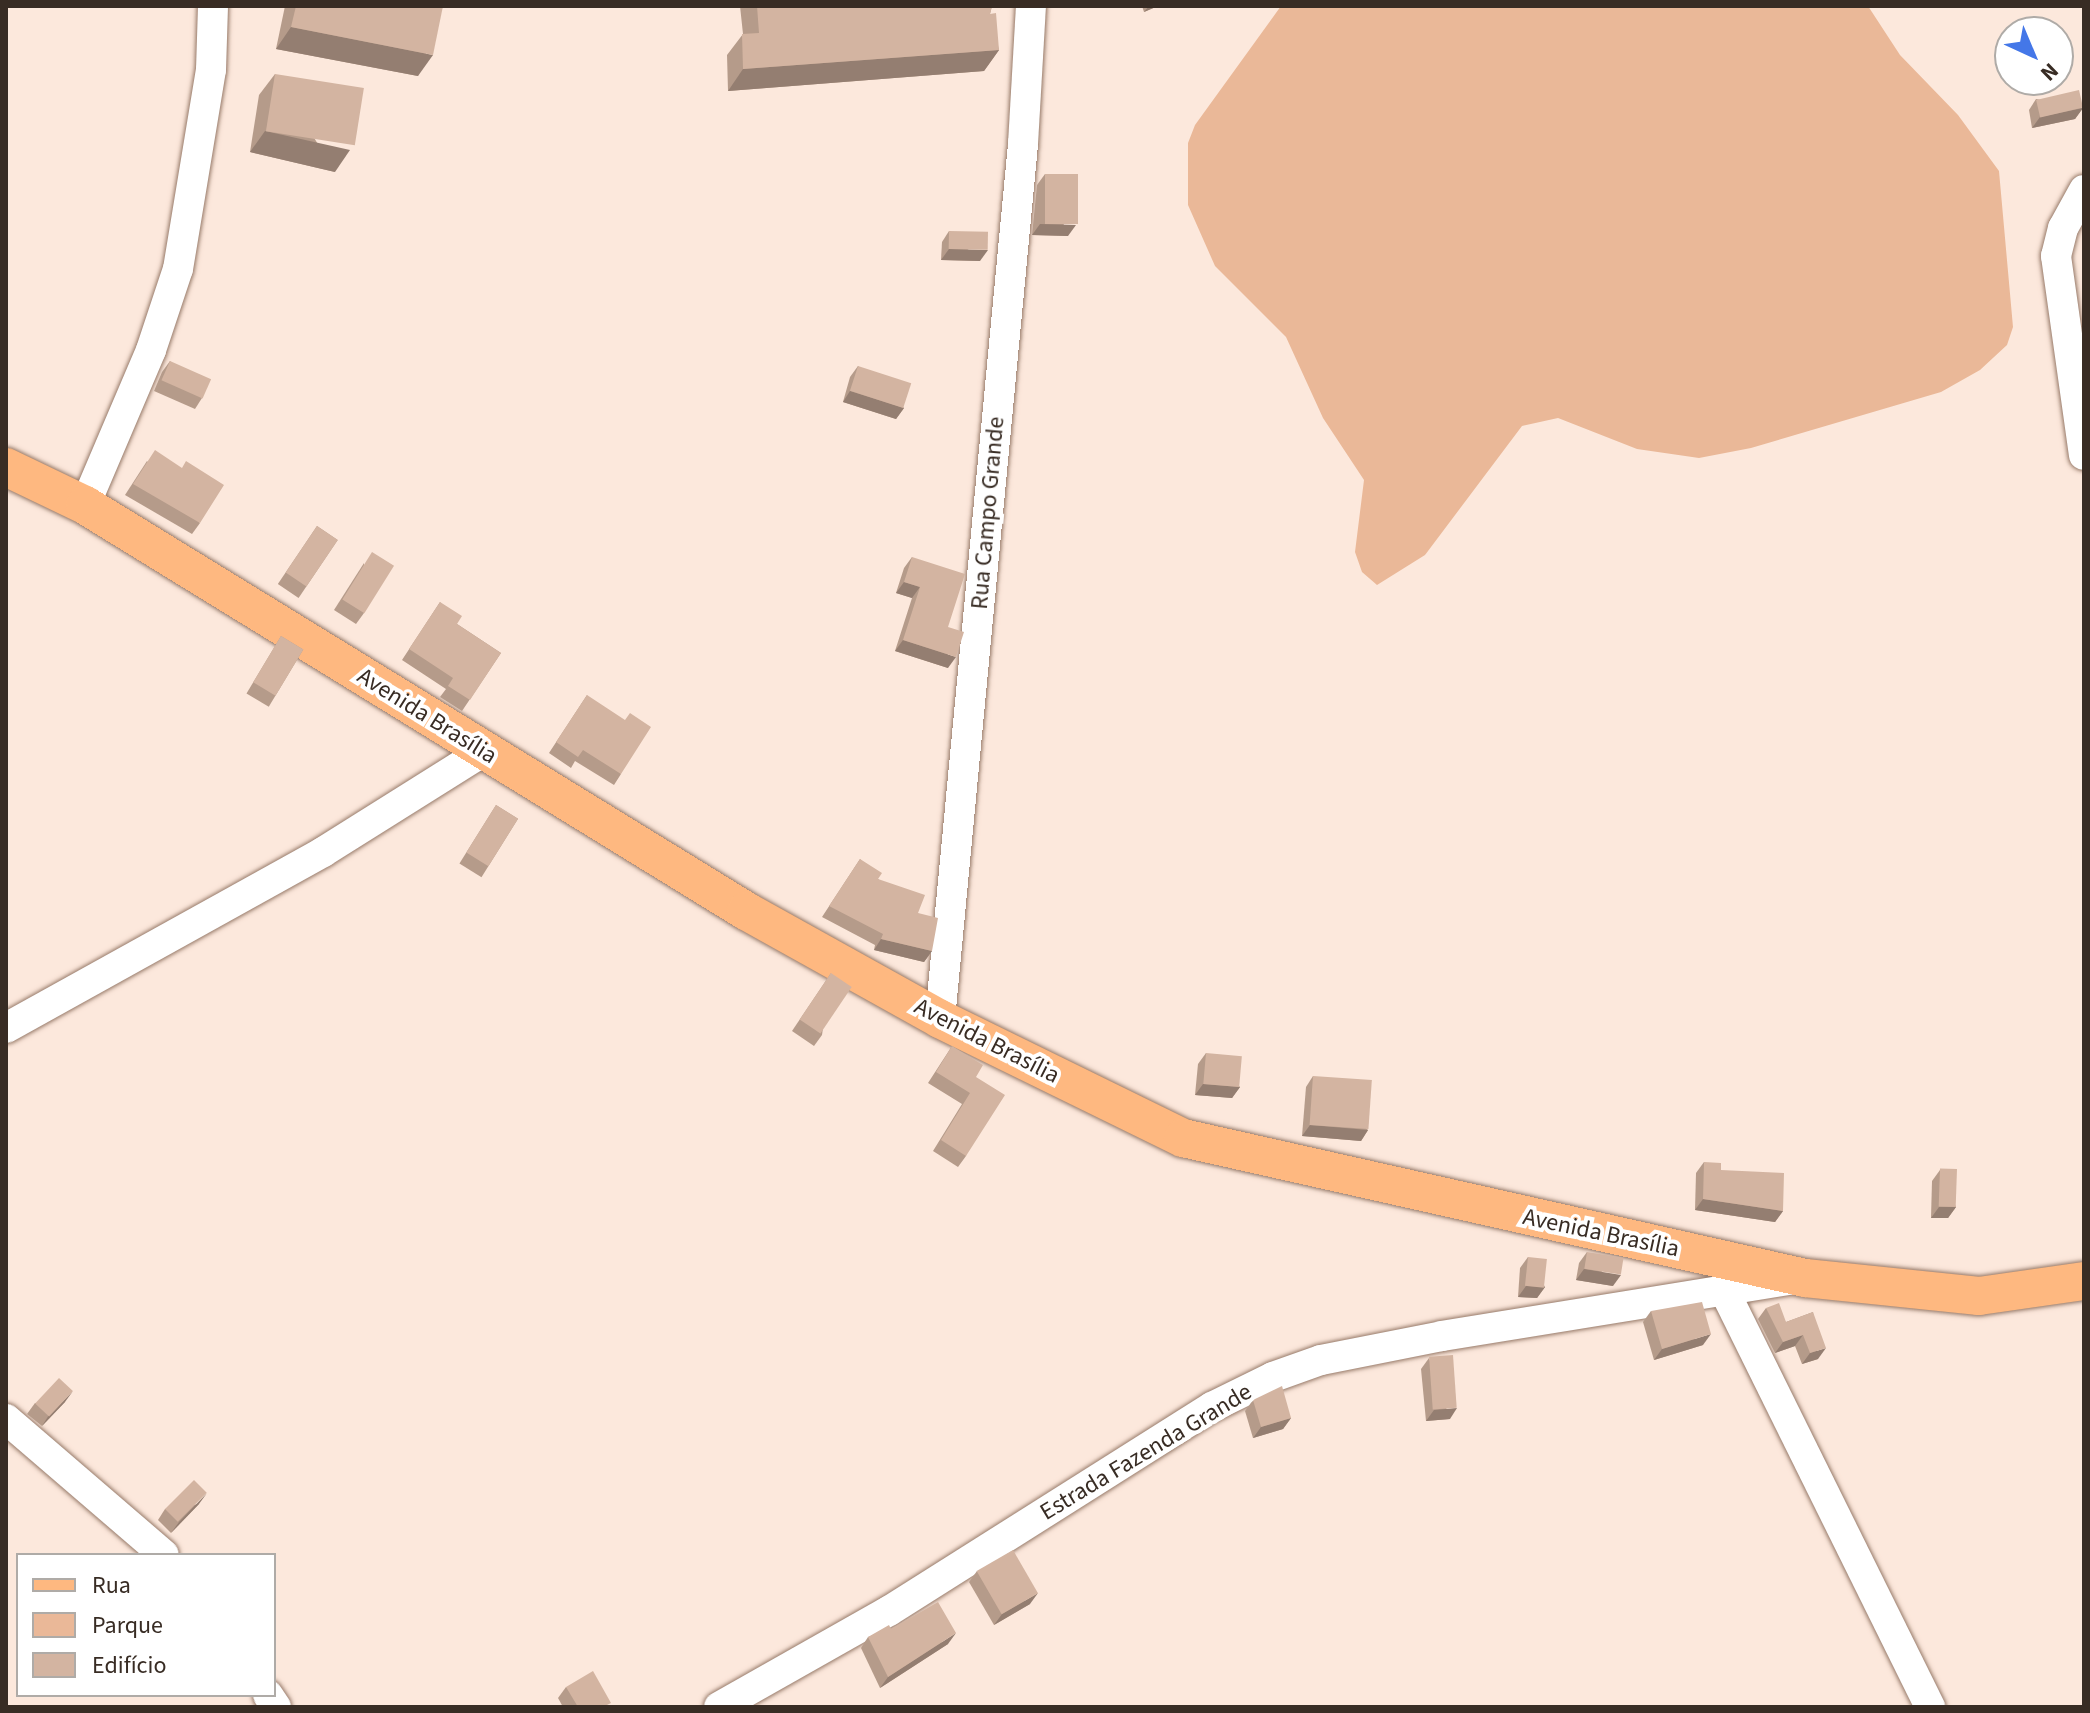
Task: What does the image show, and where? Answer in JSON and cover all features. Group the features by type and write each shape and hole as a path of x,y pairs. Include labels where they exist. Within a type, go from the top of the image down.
{"main road":[{"name":"Avenida Brasília","path":"6,467 85,505 746,911 940,1019 1157,1127 1215,1149 1805,1278 1979,1296 2084,1281"}],"street":[{"path":"85,505 151,350 178,269 209,85 213,6"},
{"name":"Rua Campo Grande","path":"940,1019 1023,144 1031,6"},
{"path":"2084,190 2063,228 2056,256 2084,455"},
{"path":"6,1028 323,852 484,751"},
{"name":"Estrada Fazenda Grande","path":"719,1707 889,1611 1212,1407 1273,1377 1321,1360 1442,1336 1805,1278"},
{"path":"1725,1292 1930,1707"},
{"path":"6,1419 162,1553"}],"green space":[{"path":"1281,6 1868,6 1900,55 1958,115 1999,171 2013,327 2007,345 1980,370 1941,392 1751,448 1699,458 1637,449 1558,418 1522,426 1425,555 1377,585 1362,572 1355,552 1364,480 1323,418 1286,337 1215,266 1188,205 1188,143 1195,125"}],"building":[{"path":"296,6 443,6 433,55 291,27"},
{"path":"757,6 992,6 990,14 996,13 999,50 743,69 742,34 759,33"},
{"path":"275,74 364,88 355,145 266,131"},
{"path":"2079,90 2083,108 2040,117 2036,100 2074,96 2074,91"},
{"path":"1045,174 1078,174 1078,224 1045,224"},
{"path":"949,231 988,232 988,250 949,249"},
{"path":"170,361 211,379 203,398 161,380"},
{"path":"858,366 911,383 903,408 850,391"},
{"path":"155,450 182,468 186,461 224,485 200,523 133,484"},
{"path":"317,526 338,540 306,586 286,572"},
{"path":"372,552 394,566 364,613 342,599"},
{"path":"912,557 965,574 948,627 964,632 956,657 903,640 920,587 904,582"},
{"path":"440,602 462,616 457,624 501,653 470,700 448,686 453,678 409,649"},
{"path":"281,636 303,649 275,696 253,682"},
{"path":"587,695 625,720 630,713 651,727 621,774 583,750 578,757 556,742"},
{"path":"496,805 518,819 488,866 466,852"},
{"path":"860,859 882,873 878,879 925,895 918,913 938,918 932,951 881,939 883,934 829,906"},
{"path":"831,973 852,987 820,1033 800,1019"},
{"path":"952,1046 983,1065 976,1077 1005,1095 966,1156 941,1140 970,1093 936,1072"},
{"path":"1206,1053 1242,1056 1239,1087 1203,1084"},
{"path":"1313,1076 1372,1080 1368,1129 1310,1125"},
{"path":"1704,1162 1721,1163 1721,1170 1784,1173 1783,1211 1703,1199"},
{"path":"1940,1168 1957,1169 1956,1207 1939,1206"},
{"path":"1587,1252 1624,1258 1621,1275 1584,1269"},
{"path":"1528,1257 1547,1259 1544,1288 1525,1286"},
{"path":"1702,1302 1711,1334 1662,1349 1651,1311"},
{"path":"1779,1303 1786,1322 1813,1312 1826,1348 1810,1353 1803,1335 1783,1342 1766,1308"},
{"path":"1453,1355 1457,1408 1433,1410 1429,1357"},
{"path":"59,1378 73,1391 49,1417 35,1404"},
{"path":"1282,1386 1291,1418 1261,1427 1253,1400"},
{"path":"194,1480 207,1493 178,1522 165,1509"},
{"path":"1013,1550 1038,1593 1002,1614 977,1571"},
{"path":"938,1602 956,1633 888,1677 868,1637 889,1625 891,1629"},
{"path":"593,1671 611,1703 603,1707 578,1707 566,1687"}]}
